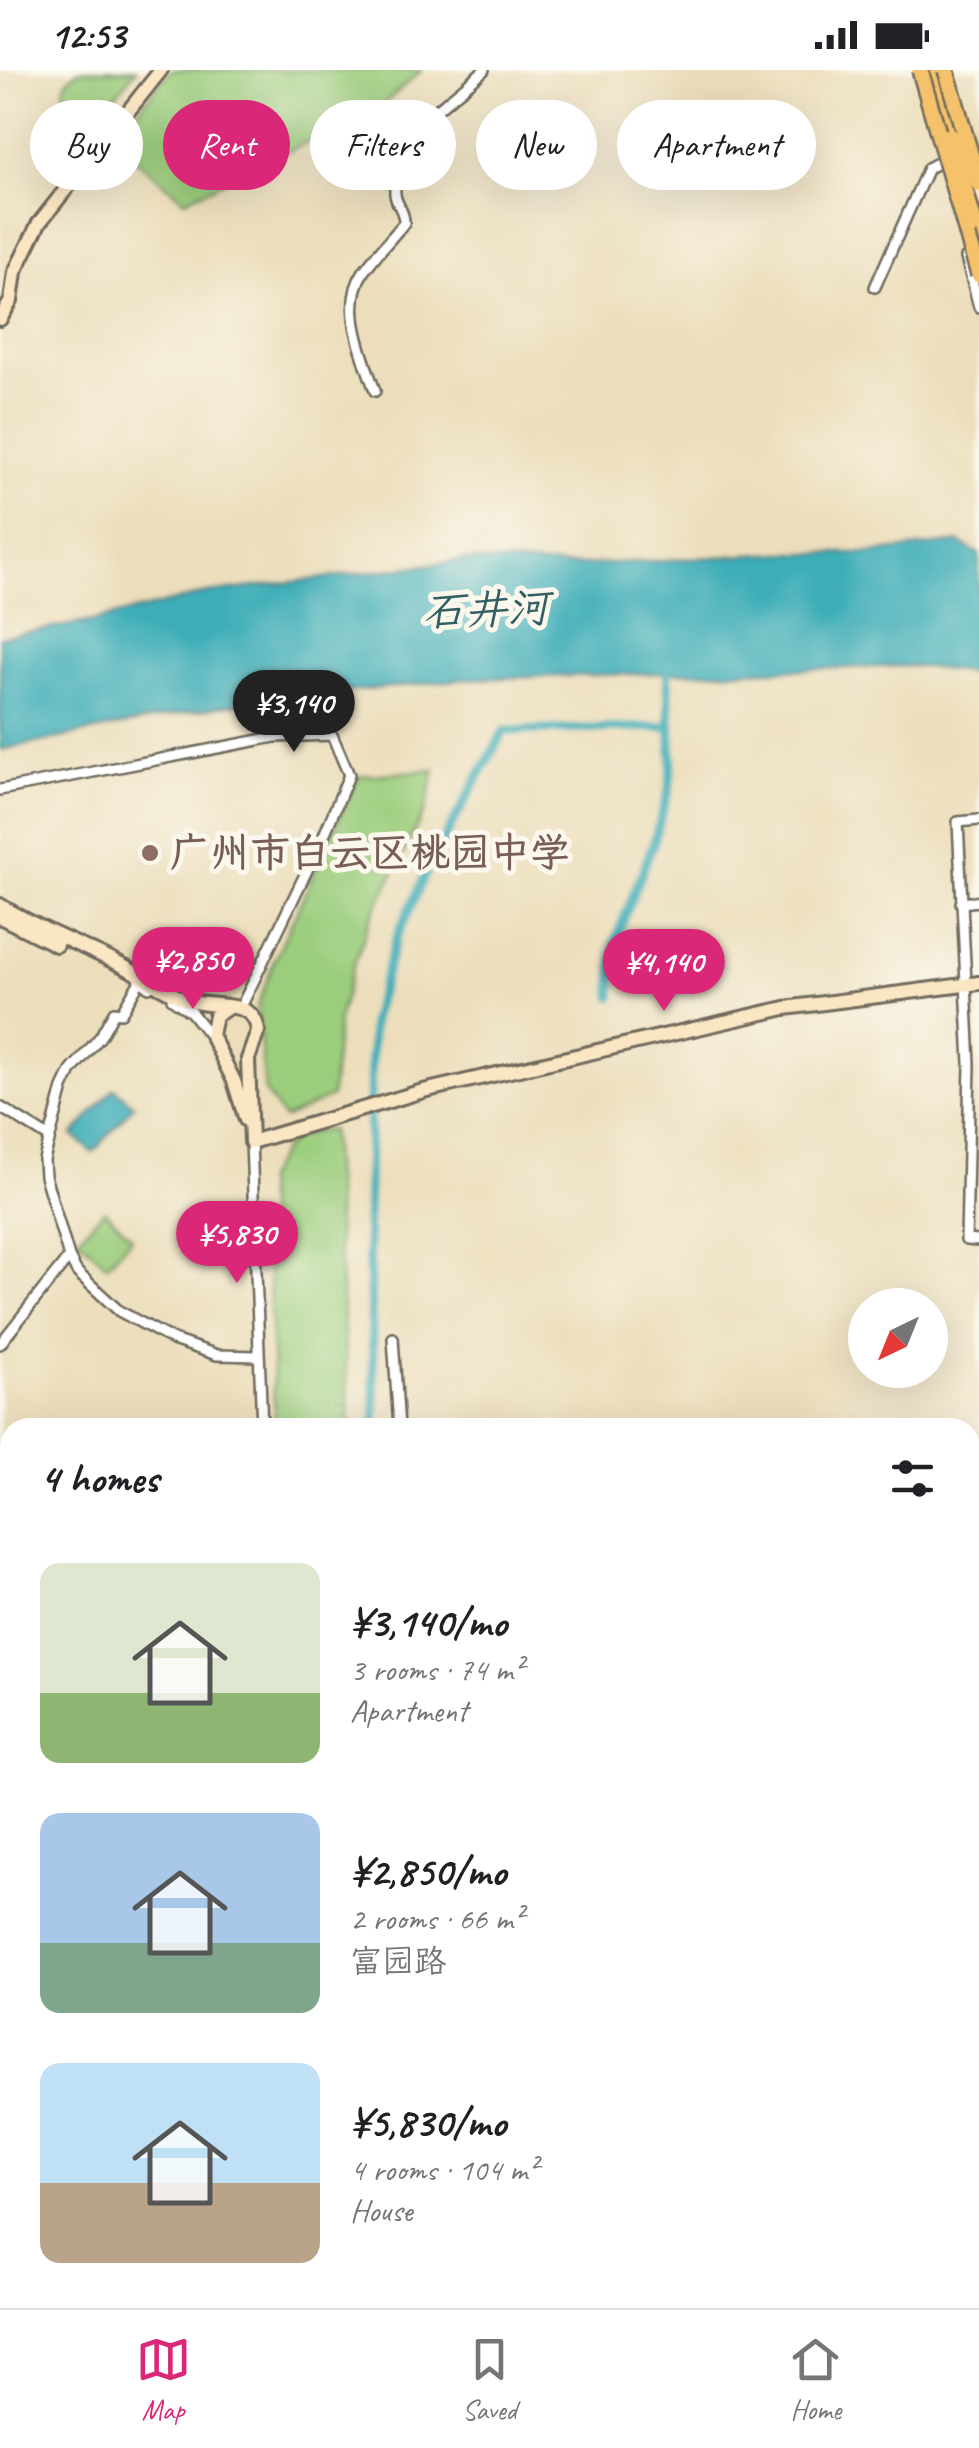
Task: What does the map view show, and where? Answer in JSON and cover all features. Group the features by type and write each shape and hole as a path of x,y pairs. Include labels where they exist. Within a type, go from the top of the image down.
{"highway":[{"path":"939,72 962,105 979,157"},
{"path":"939,72 978,195"},
{"path":"939,72 978,230"},
{"path":"939,72 979,274"}],"main road":[{"path":"939,72 974,170"},
{"path":"962,105 974,170 978,230"}],"street":[{"path":"0,319 11,300 15,272 39,223 161,70"},
{"path":"375,391 357,334 354,297 362,273 404,223 404,212 395,198 398,173 416,128 484,70"},
{"path":"939,72 951,156 978,255 966,258 979,307"},
{"path":"951,156 974,170 978,195"},
{"path":"874,287 928,168 951,156"},
{"path":"0,790 274,737 332,735 349,775 325,833 236,1007 218,1013 212,1020 211,1035 234,1081 252,1142"},
{"path":"979,820 958,822 961,902 972,983 974,1064 974,1139 966,1240 979,1241"},
{"path":"961,902 979,901"},
{"path":"0,905 32,930 188,1009 222,1050 234,1054 250,1047"},
{"path":"0,917 120,965 185,1000 250,1012 257,1024 247,1066 261,1418"},
{"path":"140,982 121,1014 114,1012 100,1038 71,1071 44,1160 45,1176 69,1257 77,1272 119,1311 173,1340 216,1356 258,1356"},
{"path":"252,1142 450,1084 784,1008 972,983"},
{"path":"0,1107 50,1138"},
{"path":"0,1344 69,1257"},
{"path":"393,1338 398,1418"}],"green space":[{"path":"78,70 136,70 111,100 67,100 64,89"},
{"path":"171,70 422,70 388,100 310,100 310,141 290,150 290,100 163,100 163,182 143,165 143,104"},
{"path":"173,190 206,190 185,200"},
{"path":"435,770 426,808 370,920 354,964 338,1020 331,1097 284,1119 265,1092 257,1008 275,958 359,776"},
{"path":"331,1130 349,1418 275,1418 265,1180 290,1143 306,1134"},
{"path":"104,1210 132,1237 107,1265 78,1238"}],"water":[{"name":"石井河","path":"959,542 979,554 979,673 912,666 466,679 220,706 0,750 0,637 93,621 207,593 463,560 565,566 780,553 870,553"},
{"path":"114,1088 134,1105 93,1153 73,1135"}],"waterway":[{"path":"612,997 614,944 653,844 669,790 672,760 667,665"},
{"path":"376,1418 367,1220 372,1019 396,939 429,866 504,731 671,727"}],"place":[{"name":"广州市白云区桃园中学","path":"150,853"}]}
